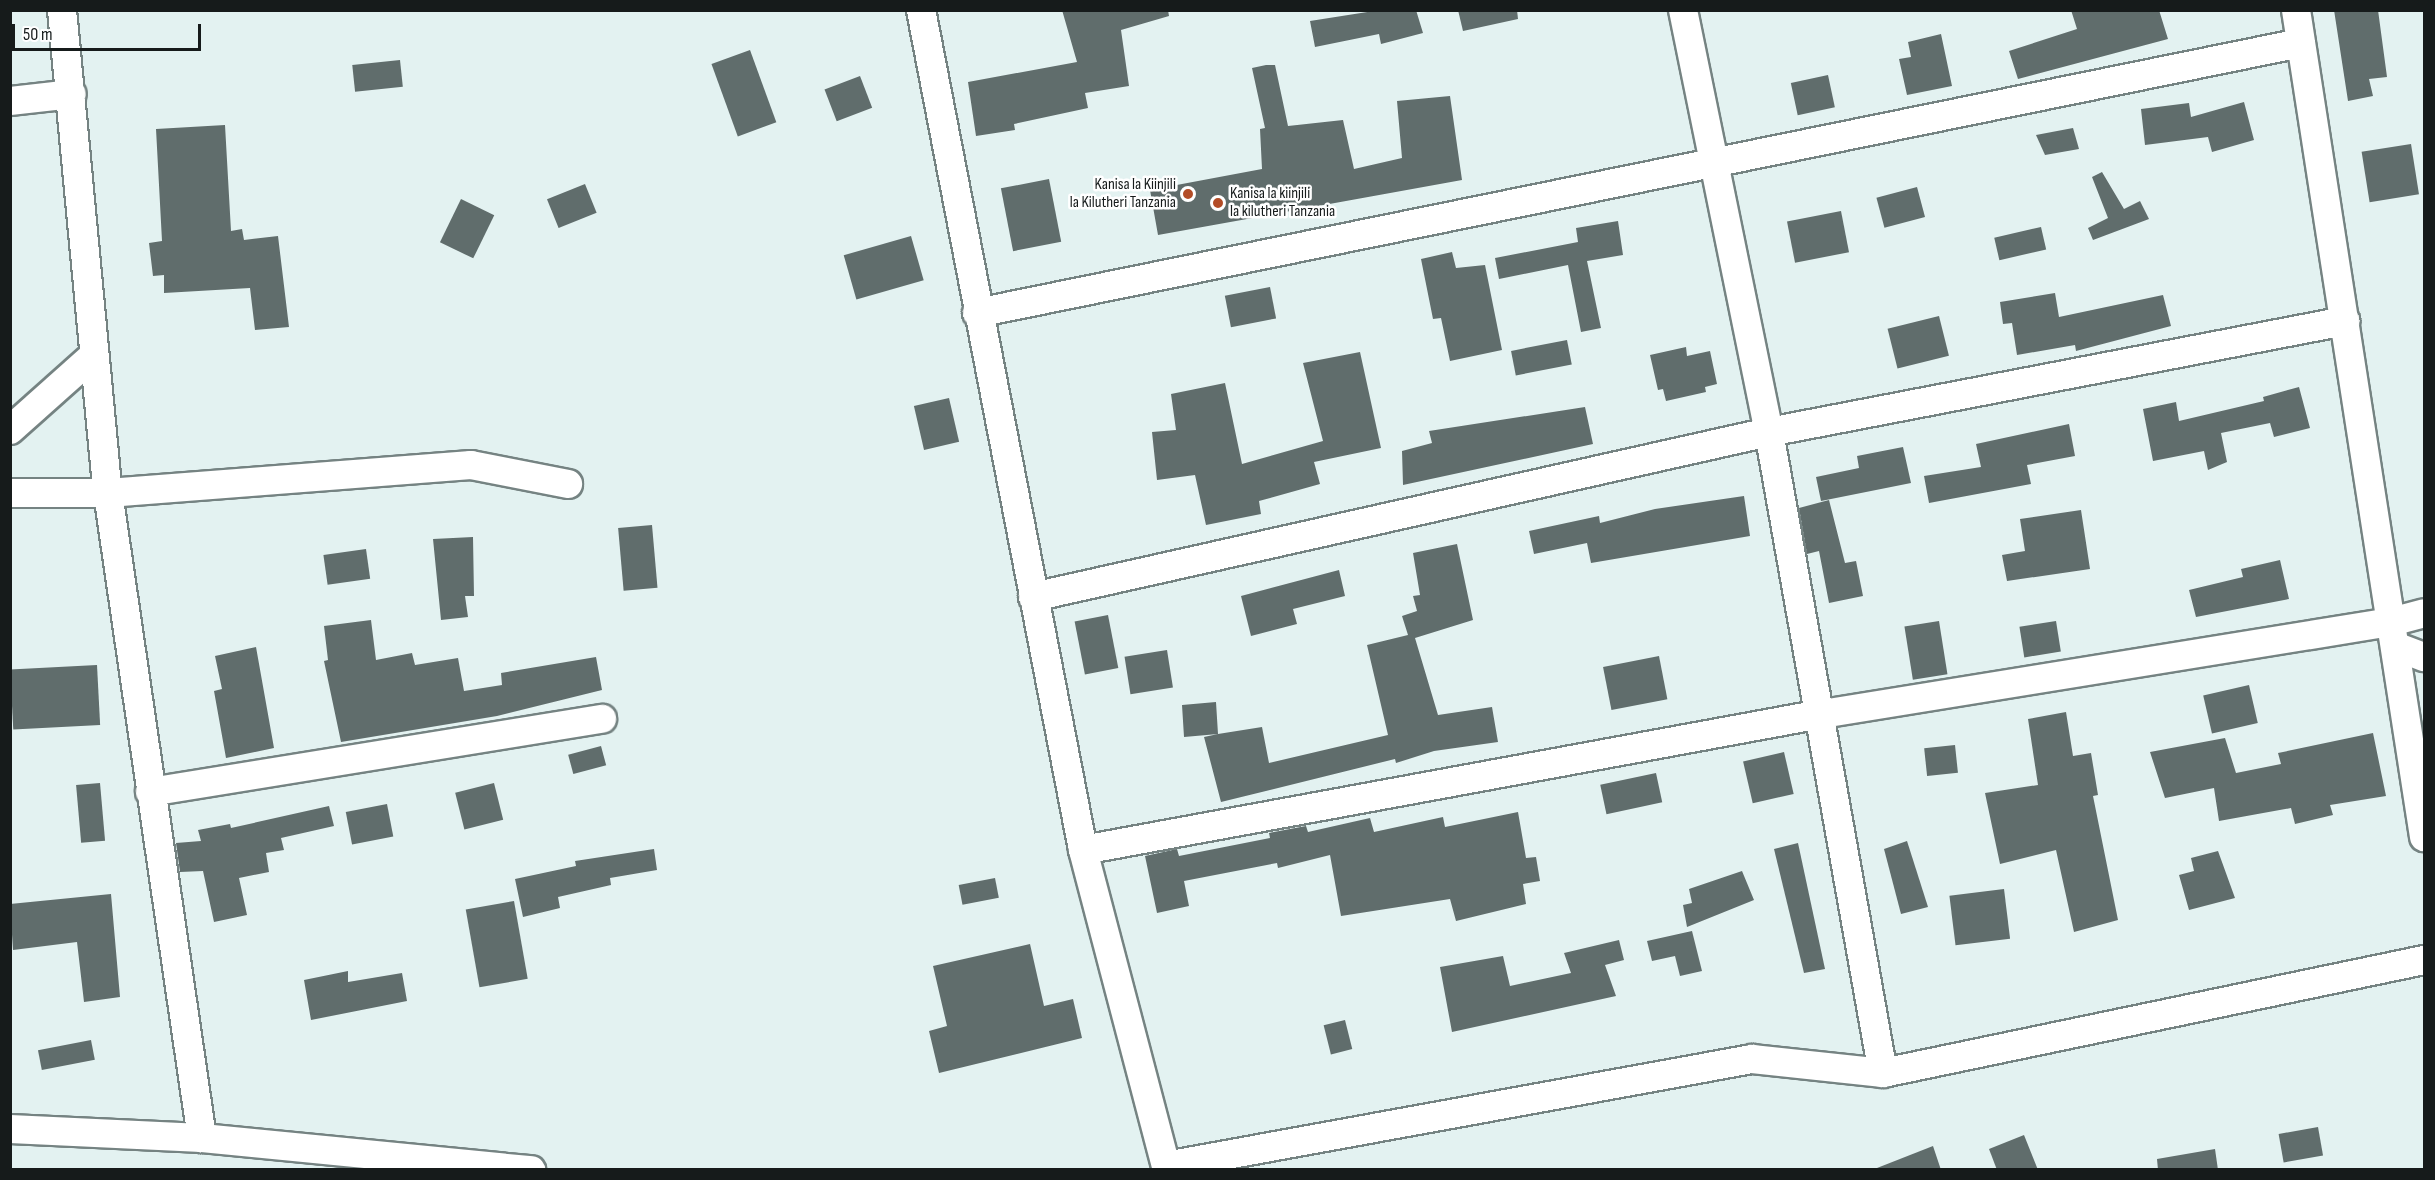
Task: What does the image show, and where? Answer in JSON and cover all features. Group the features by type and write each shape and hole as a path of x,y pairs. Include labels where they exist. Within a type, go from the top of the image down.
{"street":[{"path":"62,10 72,94 92,357 108,493 202,1138"},
{"path":"921,10 977,313 1083,850 1166,1166 1752,1059 1883,1073 2424,960"},
{"path":"1683,10 1768,432 1816,715 1883,1073"},
{"path":"2296,10 2424,837"},
{"path":"977,313 2301,43"},
{"path":"10,101 72,94"},
{"path":"1033,597 1768,432 2345,321"},
{"path":"10,430 92,357"},
{"path":"10,493 108,493 471,465 568,484"},
{"path":"1083,850 1816,715 2393,634 2424,613"},
{"path":"2393,634 2424,657"},
{"path":"150,792 602,719"},
{"path":"10,1129 202,1138 531,1170"}],"building":[{"path":"1062,10 1168,10 1169,16 1121,30 1129,86 1085,93 1088,108 1014,124 1015,130 976,136 968,82 1077,62"},
{"path":"1380,10 1416,10 1423,33 1381,44 1379,34 1315,47 1310,21"},
{"path":"1458,10 1517,10 1518,19 1463,31"},
{"path":"2071,10 2159,10 2168,39 2018,79 2009,51 2077,29"},
{"path":"2334,10 2378,10 2387,77 2369,79 2373,96 2348,101"},
{"path":"1941,34 1952,86 1907,95 1899,59 1911,57 1908,42"},
{"path":"750,50 776,122 738,136 711,64"},
{"path":"400,60 403,87 355,92 352,65"},
{"path":"1275,65 1288,126 1343,120 1354,169 1402,158 1397,101 1450,96 1462,180 1158,235 1150,190 1262,169 1260,129 1265,128 1252,68"},
{"path":"1828,75 1835,107 1798,115 1791,83"},
{"path":"860,76 872,108 837,121 825,90"},
{"path":"2244,102 2254,140 2212,152 2208,137 2145,145 2141,109 2189,103 2191,117"},
{"path":"225,125 231,231 242,229 244,240 278,236 289,327 255,330 250,288 164,293 164,275 153,276 149,243 162,241 156,129"},
{"path":"2073,128 2079,149 2045,155 2036,135"},
{"path":"2411,144 2419,194 2370,202 2362,152"},
{"path":"2102,172 2124,209 2140,201 2149,219 2093,240 2088,228 2108,218 2092,177"},
{"path":"1049,179 1061,242 1013,251 1001,188"},
{"path":"585,184 597,213 559,228 547,199"},
{"path":"1917,187 1925,217 1884,228 1876,198"},
{"path":"461,199 494,215 473,258 440,242"},
{"path":"1841,211 1849,252 1795,263 1787,221"},
{"path":"1618,221 1623,255 1587,261 1601,328 1581,332 1568,265 1499,279 1495,258 1578,242 1576,228"},
{"path":"2041,227 2046,249 1999,260 1994,238"},
{"path":"911,236 924,280 856,300 844,255"},
{"path":"1452,252 1456,268 1485,265 1502,350 1450,361 1441,318 1433,319 1421,259"},
{"path":"1270,287 1276,318 1231,327 1225,296"},
{"path":"2055,293 2059,317 2163,295 2171,326 2076,351 2075,345 2017,355 2012,323 2003,324 2000,302"},
{"path":"1939,316 1949,356 1897,369 1888,329"},
{"path":"1567,340 1572,365 1516,375 1511,351"},
{"path":"1686,347 1687,356 1710,351 1717,384 1705,387 1706,392 1666,401 1663,389 1658,390 1650,355"},
{"path":"1360,352 1381,448 1314,462 1320,484 1259,501 1261,514 1206,525 1195,475 1157,480 1152,432 1176,430 1171,394 1225,383 1242,464 1323,441 1303,363"},
{"path":"2299,387 2310,428 2274,437 2270,423 2221,433 2227,462 2208,470 2204,451 2153,461 2143,409 2176,402 2179,421 2264,401 2263,397"},
{"path":"949,398 959,442 924,450 914,406"},
{"path":"1585,407 1593,444 1403,485 1402,451 1432,443 1429,431"},
{"path":"2069,424 2075,456 2027,465 2031,484 1929,503 1924,476 1981,467 1976,444"},
{"path":"1903,447 1911,483 1821,501 1816,477 1859,468 1857,456"},
{"path":"1744,496 1750,536 1591,563 1587,543 1534,554 1529,531 1599,516 1600,523 1655,509"},
{"path":"1829,500 1845,563 1856,561 1863,596 1829,603 1819,551 1807,554 1799,508"},
{"path":"2081,510 2090,569 2007,581 2002,555 2025,551 2020,519"},
{"path":"652,525 657,588 624,591 618,528"},
{"path":"473,537 474,596 465,596 468,617 441,620 433,539"},
{"path":"1457,544 1473,620 1415,638 1438,715 1492,707 1498,742 1434,751 1396,763 1395,759 1221,802 1204,737 1262,727 1269,763 1388,735 1367,645 1408,635 1402,616 1417,611 1413,596 1420,595 1413,553"},
{"path":"366,549 370,579 328,585 323,555"},
{"path":"2280,560 2289,599 2196,617 2189,590 2243,577 2241,569"},
{"path":"1339,570 1345,596 1293,609 1297,624 1251,636 1241,596"},
{"path":"1108,615 1118,668 1085,674 1075,621"},
{"path":"371,620 376,660 412,653 415,665 458,658 464,691 502,685 501,673 596,657 602,690 497,716 341,742 324,661 328,660 324,626"},
{"path":"1939,621 1947,674 1913,680 1904,626"},
{"path":"2056,621 2061,652 2024,657 2019,627"},
{"path":"256,647 274,748 226,758 214,691 222,689 215,656"},
{"path":"1167,650 1173,688 1130,694 1125,657"},
{"path":"1659,656 1667,699 1611,710 1603,667"},
{"path":"97,665 100,725 13,729 10,670"},
{"path":"2249,685 2258,723 2212,734 2203,696"},
{"path":"1216,702 1218,734 1184,737 1182,705"},
{"path":"2066,712 2073,756 2091,753 2098,795 2093,796 2118,920 2074,932 2056,850 2000,864 1985,793 2038,785 2028,719"},
{"path":"2373,733 2386,796 2330,805 2333,815 2295,824 2291,808 2219,821 2214,788 2165,798 2150,752 2225,738 2236,773 2281,764 2278,753"},
{"path":"1955,745 1958,773 1927,776 1924,748"},
{"path":"601,746 606,765 573,774 568,755"},
{"path":"1784,752 1794,794 1753,803 1743,761"},
{"path":"1656,773 1662,802 1606,814 1600,785"},
{"path":"100,783 105,841 81,843 76,785"},
{"path":"494,783 503,820 464,830 455,793"},
{"path":"387,804 393,836 352,844 346,812"},
{"path":"329,806 334,826 281,838 284,850 266,853 269,872 239,878 247,915 214,922 203,871 180,872 176,843 201,841 198,830 230,824 231,828"},
{"path":"1518,812 1526,858 1536,857 1540,881 1523,884 1526,904 1456,921 1450,899 1341,916 1330,855 1278,868 1277,863 1184,881 1189,906 1157,913 1145,856 1177,849 1179,856 1270,838 1269,833 1306,826 1308,832 1370,818 1374,832 1443,817 1445,827"},
{"path":"1907,841 1928,907 1901,914 1884,849"},
{"path":"1798,843 1825,969 1804,973 1774,849"},
{"path":"654,849 657,870 610,878 611,885 558,897 560,908 523,917 515,879 576,866 575,861"},
{"path":"2218,851 2235,898 2189,910 2179,875 2194,871 2191,858"},
{"path":"1742,871 1754,900 1687,927 1683,905 1692,903 1689,889"},
{"path":"995,878 999,898 962,905 959,885"},
{"path":"2004,889 2010,939 1956,945 1949,896"},
{"path":"111,894 120,997 84,1002 77,942 13,950 10,904"},
{"path":"514,901 528,979 479,987 466,910"},
{"path":"1692,931 1702,971 1680,976 1675,956 1652,961 1647,941"},
{"path":"1619,940 1624,960 1605,965 1616,996 1452,1032 1440,967 1503,956 1510,986 1571,973 1564,953"},
{"path":"1030,944 1044,1006 1073,999 1082,1038 939,1073 929,1031 947,1026 933,966"},
{"path":"348,971 348,982 402,973 407,1001 311,1020 304,980"},
{"path":"1345,1020 1352,1049 1331,1054 1324,1025"},
{"path":"91,1040 95,1060 42,1070 38,1050"},
{"path":"2318,1127 2323,1156 2284,1163 2279,1134"},
{"path":"2024,1135 2038,1170 1997,1170 1989,1149"},
{"path":"1933,1146 1941,1170 1877,1170 1877,1168"},
{"path":"2215,1149 2218,1170 2158,1170 2157,1159"}],"place":[{"name":"Kanisa la Kiinjili la Kilutheri Tanzania","path":"1188,194"},
{"name":"Kanisa la kiinjili la kilutheri Tanzania","path":"1218,203"}]}
